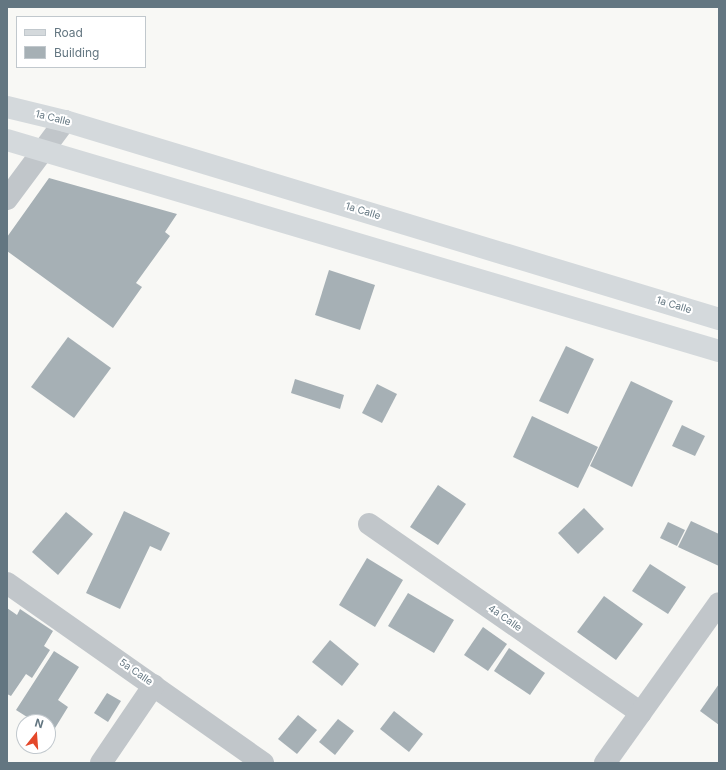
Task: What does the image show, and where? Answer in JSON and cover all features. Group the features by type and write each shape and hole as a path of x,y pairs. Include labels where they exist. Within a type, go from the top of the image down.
{"main road":[{"name":"1a Calle","path":"7,107 65,121 719,319"},
{"path":"7,140 719,351"}],"street":[{"path":"7,199 65,121"},
{"name":"4a Calle","path":"369,524 641,713"},
{"name":"5a Calle","path":"7,583 263,763"},
{"path":"605,763 719,602"},
{"path":"102,763 154,685"}],"building":[{"path":"49,178 177,214 165,232 170,236 136,283 142,287 113,328 7,251 7,237"},
{"path":"329,270 375,285 360,330 315,315"},
{"path":"68,337 111,368 74,418 31,387"},
{"path":"566,346 594,359 568,414 539,401"},
{"path":"295,379 344,395 340,409 291,393"},
{"path":"631,381 673,401 632,487 590,466"},
{"path":"377,384 397,394 382,423 362,413"},
{"path":"532,416 598,447 578,488 513,457"},
{"path":"682,425 705,436 695,456 672,446"},
{"path":"438,485 466,504 438,545 410,527"},
{"path":"584,508 604,529 578,554 558,533"},
{"path":"124,511 170,533 161,551 150,546 120,609 86,593"},
{"path":"66,512 93,534 58,575 32,552"},
{"path":"691,521 719,534 719,566 678,547"},
{"path":"668,522 685,530 677,546 660,538"},
{"path":"367,558 403,580 375,627 339,605"},
{"path":"650,564 686,587 668,614 632,591"},
{"path":"408,593 454,620 434,653 388,626"},
{"path":"604,596 643,624 616,660 577,632"},
{"path":"7,608 17,615 20,609 53,631 44,646 50,650 32,678 26,674 11,696 7,694"},
{"path":"483,627 507,644 488,671 464,655"},
{"path":"330,640 359,664 342,686 312,662"},
{"path":"509,648 545,673 530,695 494,671"},
{"path":"54,651 79,667 58,700 68,707 56,726 56,714 22,714 16,710"},
{"path":"719,684 719,725 700,711"},
{"path":"107,693 121,701 108,722 94,713"},
{"path":"394,711 423,734 409,752 380,729"},
{"path":"298,715 317,730 297,754 278,739"},
{"path":"338,719 354,731 335,755 319,742"}]}
